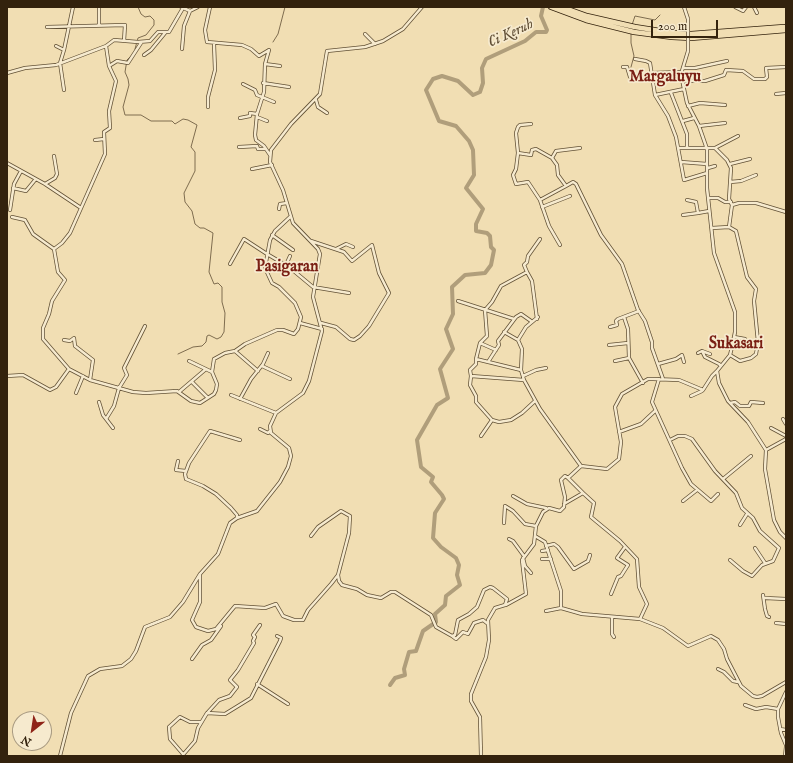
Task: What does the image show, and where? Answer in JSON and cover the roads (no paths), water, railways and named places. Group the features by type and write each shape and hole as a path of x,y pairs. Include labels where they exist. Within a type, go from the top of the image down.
{"highway":[{"path":"551,7 634,28 673,33 691,34 786,26"},
{"path":"562,7 570,12 634,32 672,37 691,38 786,30"}],"street":[{"path":"64,90 60,63 73,7"},
{"path":"99,7 99,25"},
{"path":"144,55 151,50 165,33 169,32 182,8 190,10 198,7"},
{"path":"210,7 205,35 207,42 214,44 242,45 251,49 259,56 269,50 265,64 263,83 264,92 257,115 255,138 266,149 270,156 287,203 290,217 295,226 320,254 313,287 313,299 322,329 305,391 292,403 276,413 270,426 270,430"},
{"path":"270,156 271,150 283,134 316,100 321,91 327,51 375,44 402,29 422,7"},
{"path":"684,7 688,19 688,51 682,72 684,89 688,106 699,126 707,149 708,198 714,253 735,312 734,337 730,355 702,390 691,396"},
{"path":"735,7 744,11 746,7"},
{"path":"754,7 757,13"},
{"path":"182,49 184,26 190,10"},
{"path":"47,27 125,24 124,41"},
{"path":"7,73 24,68 48,66 60,63 106,46 114,40 148,42 158,32 165,33"},
{"path":"365,34 375,44"},
{"path":"109,66 117,61 126,63 138,42"},
{"path":"148,42 151,50"},
{"path":"208,107 215,70 214,44"},
{"path":"56,46 64,50"},
{"path":"54,248 68,236 105,155 104,132 110,128 109,111 116,81 109,66 106,46"},
{"path":"635,59 646,60 650,63 655,95 671,121 685,180 707,174"},
{"path":"683,68 695,68 727,62"},
{"path":"265,64 280,66"},
{"path":"623,67 628,67 630,77 652,77"},
{"path":"683,81 708,80 724,75 726,70 743,71 754,79 765,79 766,68 786,67"},
{"path":"652,73 682,72"},
{"path":"263,83 290,87"},
{"path":"243,84 255,90 256,94 262,98 274,102"},
{"path":"655,95 671,93 684,89"},
{"path":"671,93 687,134 687,147"},
{"path":"776,94 786,93"},
{"path":"316,100 318,107 327,114"},
{"path":"688,106 700,103 725,105"},
{"path":"240,118 250,116 250,113 267,121"},
{"path":"683,121 694,118"},
{"path":"699,126 725,123"},
{"path":"531,124 520,125 516,133 518,153 516,169 513,175 516,184 528,182 540,200 549,226 560,245"},
{"path":"678,148 715,148 738,136"},
{"path":"95,140 104,139"},
{"path":"239,147 257,146 258,149 266,149"},
{"path":"552,158 557,150 580,148"},
{"path":"715,148 730,164 729,199 731,204 729,227"},
{"path":"518,153 531,155 532,150 536,149 552,158 557,165 558,177 566,186"},
{"path":"46,184 55,178 57,174 54,156"},
{"path":"730,164 750,160"},
{"path":"681,162 707,164"},
{"path":"7,163 35,180 46,184 81,208"},
{"path":"252,169 272,165"},
{"path":"708,168 715,166"},
{"path":"10,210 13,188 21,171"},
{"path":"730,182 741,181 756,175"},
{"path":"13,188 26,191 35,180"},
{"path":"540,200 566,186 575,183 580,190 601,235 622,264 639,311 645,321 664,379"},
{"path":"542,207 570,196"},
{"path":"708,198 718,198 731,204 756,203 786,212"},
{"path":"687,200 696,202 698,213"},
{"path":"279,209 281,203 287,203"},
{"path":"683,215 709,212"},
{"path":"12,216 25,220 33,234 54,248 58,272 65,280 50,304 49,314 43,328 43,339 69,369 90,380 133,392 179,392 196,403 200,403 208,398 216,390 217,384 212,372 213,360 225,353 236,350 245,344 277,330 283,330 294,334 300,324 301,315 295,303 279,287 272,283 264,268 272,236 290,217"},
{"path":"712,228 729,227 736,232 746,277 756,289 754,301 758,342 756,354 751,358 740,361 730,355"},
{"path":"272,236 293,250"},
{"path":"230,264 244,239 286,265 313,287 349,293"},
{"path":"518,340 531,321 537,318 532,281 524,266 528,262 528,256 540,239"},
{"path":"310,241 345,252 349,259 353,261 370,245 373,245 379,273 389,295 368,327 354,340 350,339 336,327 321,323"},
{"path":"336,250 346,244 353,247"},
{"path":"286,265 290,256"},
{"path":"527,272 501,286 485,310 487,333 480,343 476,364 470,370 470,385 476,396 476,402 492,420 499,422 511,420 522,413 535,401"},
{"path":"458,301 514,319"},
{"path":"610,327 617,325 617,320 639,311"},
{"path":"488,362 499,345 498,341 514,319 521,314 531,321"},
{"path":"624,317 628,329 629,358 643,383"},
{"path":"300,324 322,329"},
{"path":"106,419 114,406 119,388 127,375 124,368 145,326"},
{"path":"504,332 518,340 522,349 522,370 524,380 535,401 581,466 604,469 610,468 620,457 621,442 615,411 617,401 622,394 648,379 679,380 702,390"},
{"path":"734,337 745,339"},
{"path":"64,340 69,341 74,338 76,346 94,360 90,380"},
{"path":"480,343 496,350"},
{"path":"609,344 628,343"},
{"path":"236,350 258,371"},
{"path":"702,351 705,357 721,366"},
{"path":"698,353 702,351 710,354"},
{"path":"240,399 251,379 262,366 268,353"},
{"path":"658,364 676,359 682,355 684,362"},
{"path":"476,358 522,370"},
{"path":"615,361 629,358"},
{"path":"189,361 212,372"},
{"path":"262,366 290,379"},
{"path":"179,392 206,368"},
{"path":"523,376 536,370 546,368"},
{"path":"7,376 23,375 50,390 56,387 69,369"},
{"path":"717,371 720,388 730,403 748,422 766,450 765,469 774,520 780,532 786,538"},
{"path":"76,393 82,376"},
{"path":"471,376 524,380"},
{"path":"659,379 657,391 652,399 655,411 682,468 697,490 711,501 718,494"},
{"path":"192,382 208,398"},
{"path":"232,395 276,413"},
{"path":"99,402 99,407 113,428"},
{"path":"730,403 734,402 740,406 749,406 751,402 763,403"},
{"path":"619,432 641,424 655,411"},
{"path":"783,419 786,424"},
{"path":"482,436 492,420"},
{"path":"771,428 786,436"},
{"path":"260,429 268,433 270,430"},
{"path":"60,756 71,714 88,676 100,669 117,668 130,659 136,651 145,628 170,617 183,602 200,574 218,554 230,523 236,518 257,511 282,480 291,456 289,448 270,430"},
{"path":"236,518 237,515 216,494 186,478 186,471 210,431 240,440"},
{"path":"670,440 678,436 685,436 692,439 710,465 736,493 742,508 753,518 760,531 779,546 773,561 765,563 750,576 730,560"},
{"path":"766,450 786,439"},
{"path":"722,479 751,456"},
{"path":"178,461 176,470 186,471"},
{"path":"568,478 581,466"},
{"path":"564,504 561,480 565,476 594,503 591,517 637,559 638,582 647,604 640,619"},
{"path":"684,501 697,490"},
{"path":"513,496 526,504 560,511 564,504 584,493"},
{"path":"504,523 505,506 513,511 528,526 536,526"},
{"path":"482,756 480,717 472,701 471,694 486,657 489,640 488,620 495,608 506,605 526,593 524,556 532,547 536,526 546,508"},
{"path":"311,536 318,527 341,511 350,516 349,532 338,575 338,581 367,595 381,598 395,592 431,615 434,623 456,639 462,632 468,634 474,624 483,620 488,624"},
{"path":"740,525 747,514"},
{"path":"535,536 544,540 548,550 561,591 561,608"},
{"path":"509,539 513,541 524,556 525,566 531,572"},
{"path":"546,546 554,544 558,547 574,569 588,561 590,555"},
{"path":"611,594 618,577 621,576 628,565 617,558 625,547"},
{"path":"755,548 765,563"},
{"path":"542,551 548,550"},
{"path":"542,559 550,559"},
{"path":"200,574 200,602 192,620 196,627 208,632 216,629 222,624"},
{"path":"192,659 202,645 214,636 229,612 235,606 265,608 276,604 283,616 294,620 302,620 338,575"},
{"path":"452,636 454,635 458,620 469,614 477,607 485,589 492,587 506,598 506,605"},
{"path":"769,617 767,616 765,609 764,596 786,599"},
{"path":"546,611 561,608 582,614 640,619 663,628 688,646 705,638 711,636 714,637 724,649 727,659 737,676 738,682"},
{"path":"612,617 612,634 614,637"},
{"path":"776,623 786,624"},
{"path":"201,722 190,722 180,717 169,727 170,740 182,755 195,741 198,728 207,713 219,700 230,696 237,687 230,680 238,670 254,643 253,641 255,637 253,635 260,625"},
{"path":"207,713 226,714 250,699 280,641 281,638 277,636"},
{"path":"718,670 724,672 733,681 738,682 747,692 757,697 762,696 786,682"},
{"path":"257,684 288,704"},
{"path":"785,756 786,746 780,729 778,709 786,692"},
{"path":"745,705 756,709 766,707 778,709"},
{"path":"780,729 786,730"}],"waterway":[{"path":"135,49 138,38 146,35 154,25 154,20 150,16 145,17 141,14 138,7"},
{"path":"273,42 278,34 285,7"},
{"name":"Ci Keruh","path":"390,685 395,678 405,675 404,669 409,652 416,651 423,631 436,622 435,614 445,605 446,596 460,585 457,575 459,565 456,558 441,547 433,538 435,513 444,499 431,482 433,477 421,467 417,440 437,405 448,398 440,369 453,349 446,329 453,314 452,287 465,275 485,273 491,265 494,250 491,247 490,236 487,233 476,231 476,224 483,209 466,188 474,175 473,150 469,141 456,126 439,121 426,90 433,79 442,76 458,81 473,95 480,92 483,83 482,68 486,59 525,41 536,32 546,32 547,30 541,16 543,7"},
{"path":"632,25 635,16 655,20 660,15"},
{"path":"631,33 631,43 634,56 631,67"},
{"path":"132,55 127,60 125,72 129,85 123,107 125,115 141,115 151,121 172,121 175,124 183,119 197,125 191,147 195,152 195,171 184,193 185,202 192,211 195,224 200,228 204,228 213,233 209,272 214,284 218,283 222,287 222,302 225,313 224,332 221,337 217,339 209,335 207,336 206,342 202,346 193,347 178,354"}],"district":[{"name":"Margaluyu","path":"665,78"},
{"name":"Pasigaran","path":"287,268"},
{"name":"Sukasari","path":"736,345"}]}
